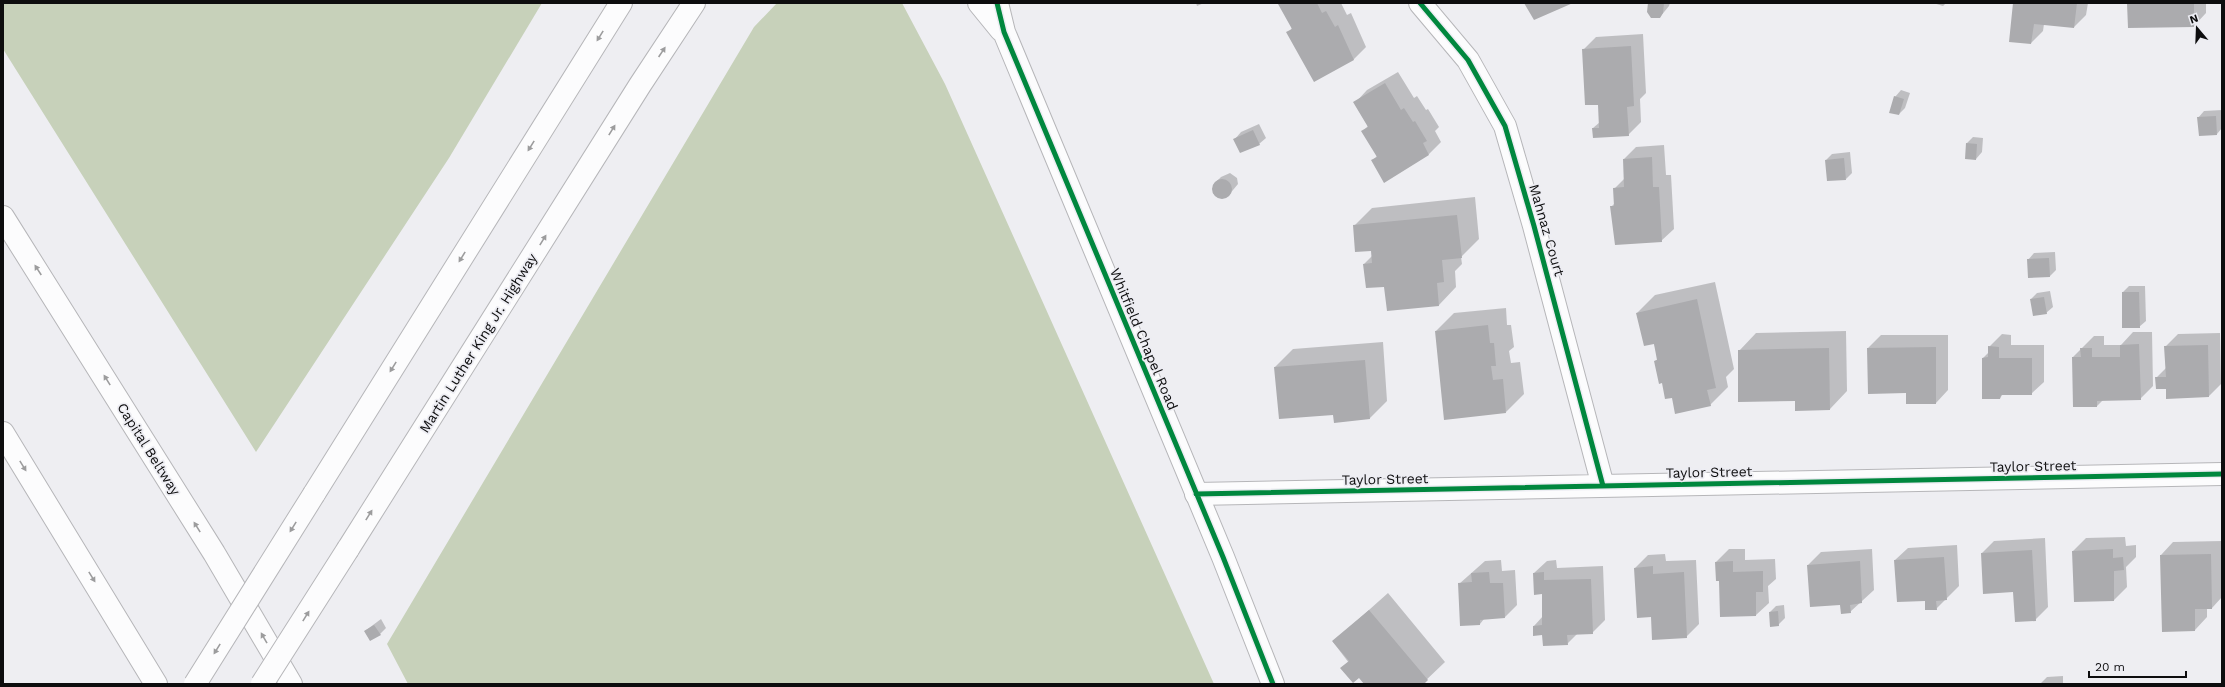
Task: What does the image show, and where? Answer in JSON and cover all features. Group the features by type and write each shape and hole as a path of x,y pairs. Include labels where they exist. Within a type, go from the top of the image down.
{"main road":[{"path":"195,684 621,3"},
{"name":"Martin Luther King Jr. Highway","path":"262,684 636,92 694,3"},
{"name":"Whitfield Chapel Road","path":"979,3 1004,32"},
{"name":"Whitfield Chapel Road","path":"997,3 1004,32 1196,494 1273,684"},
{"name":"Mahnaz Court","path":"1420,3 1468,60 1505,126 1534,226 1603,486"},
{"name":"Capital Beltway","path":"3,217 209,546 291,684"},
{"path":"3,433 156,684"},
{"name":"Taylor Street","path":"1196,494 2222,474"}],"green space":[{"path":"3,3 542,3 449,158 256,452 3,49"},
{"path":"777,3 902,3 945,84 1214,684 408,684 387,644 754,27"}],"building":[{"path":"1317,3 1322,13 1326,11 1335,27 1338,25 1354,60 1314,82 1286,32 1292,29 1278,4"},
{"path":"1524,3 1573,3 1534,20"},
{"path":"1648,3 1664,3 1663,13 1660,18 1651,18 1647,12"},
{"path":"2013,3 2077,3 2074,28 2034,24 2031,44 2009,42"},
{"path":"2127,3 2194,3 2194,27 2128,28"},
{"path":"1631,46 1634,106 1627,107 1629,136 1593,138 1592,128 1599,128 1598,105 1585,105 1582,49"},
{"path":"1385,83 1401,110 1404,108 1413,122 1415,121 1427,141 1423,143 1429,155 1384,183 1371,160 1377,157 1361,131 1368,127 1353,102"},
{"path":"1894,96 1904,99 1899,115 1889,113"},
{"path":"2216,116 2217,135 2199,136 2197,117"},
{"path":"1253,130 1260,145 1240,153 1233,139"},
{"path":"1966,143 1977,144 1976,160 1965,159"},
{"path":"1652,157 1653,187 1659,187 1662,242 1615,245 1610,206 1614,206 1613,188 1624,187 1623,159"},
{"path":"1844,158 1846,180 1827,181 1825,160"},
{"path":"1222,179 1229,182 1232,189 1229,196 1222,199 1215,196 1212,189 1215,182"},
{"path":"1457,215 1462,258 1442,260 1444,282 1437,283 1439,306 1387,311 1384,287 1366,288 1363,264 1372,263 1371,251 1355,252 1353,225"},
{"path":"2049,258 2050,277 2028,278 2027,259"},
{"path":"2122,292 2139,292 2140,328 2122,328"},
{"path":"2044,297 2047,314 2033,316 2030,299"},
{"path":"1697,299 1716,388 1707,390 1711,406 1675,414 1672,398 1665,399 1662,383 1659,384 1654,361 1657,360 1654,344 1644,346 1636,313"},
{"path":"1488,325 1490,343 1494,343 1496,366 1491,366 1493,380 1503,379 1506,413 1444,420 1435,331"},
{"path":"2139,344 2141,400 2097,401 2097,407 2073,407 2072,357 2081,357 2080,348 2092,348 2092,357 2120,357 2120,345"},
{"path":"2208,345 2209,397 2166,399 2166,389 2156,389 2155,377 2166,377 2164,346"},
{"path":"1988,346 1999,347 1999,358 2032,358 2032,395 2001,395 2000,399 1982,399 1982,358 1988,357"},
{"path":"1936,347 1936,404 1906,404 1906,393 1868,394 1867,348"},
{"path":"1829,348 1830,410 1795,411 1795,401 1738,402 1738,350"},
{"path":"1365,360 1370,419 1334,423 1333,415 1279,419 1274,367"},
{"path":"2113,549 2113,558 2123,557 2124,570 2114,571 2114,601 2074,602 2072,551"},
{"path":"2032,550 2036,621 2015,622 2013,592 1983,594 1981,553"},
{"path":"2211,554 2212,609 2195,609 2195,631 2162,632 2160,555"},
{"path":"1944,557 1947,600 1936,601 1937,610 1925,610 1925,601 1897,602 1894,560"},
{"path":"1733,561 1733,572 1763,571 1763,592 1756,592 1756,616 1720,617 1719,581 1716,581 1715,562"},
{"path":"1860,561 1862,603 1850,605 1851,613 1841,614 1840,605 1810,607 1807,565"},
{"path":"1653,566 1653,574 1684,572 1687,638 1652,640 1651,617 1637,618 1634,568"},
{"path":"1489,572 1490,583 1503,583 1505,618 1480,620 1480,625 1460,626 1458,583 1472,582 1471,573"},
{"path":"1544,572 1544,580 1591,579 1593,634 1567,635 1568,645 1543,646 1542,635 1533,636 1533,626 1542,625 1542,594 1534,595 1533,573"},
{"path":"1369,610 1428,680 1424,684 1364,684 1359,678 1353,683 1340,668 1349,661 1332,641"},
{"path":"1778,611 1779,626 1770,627 1769,612"},
{"path":"374,625 381,635 370,641 364,631"}],"cycle path":[{"path":"997,3 1004,32 1223,557 1273,684"},
{"path":"1420,3 1468,60 1505,126 1534,226 1603,486"},
{"path":"1196,494 2222,474"}]}
